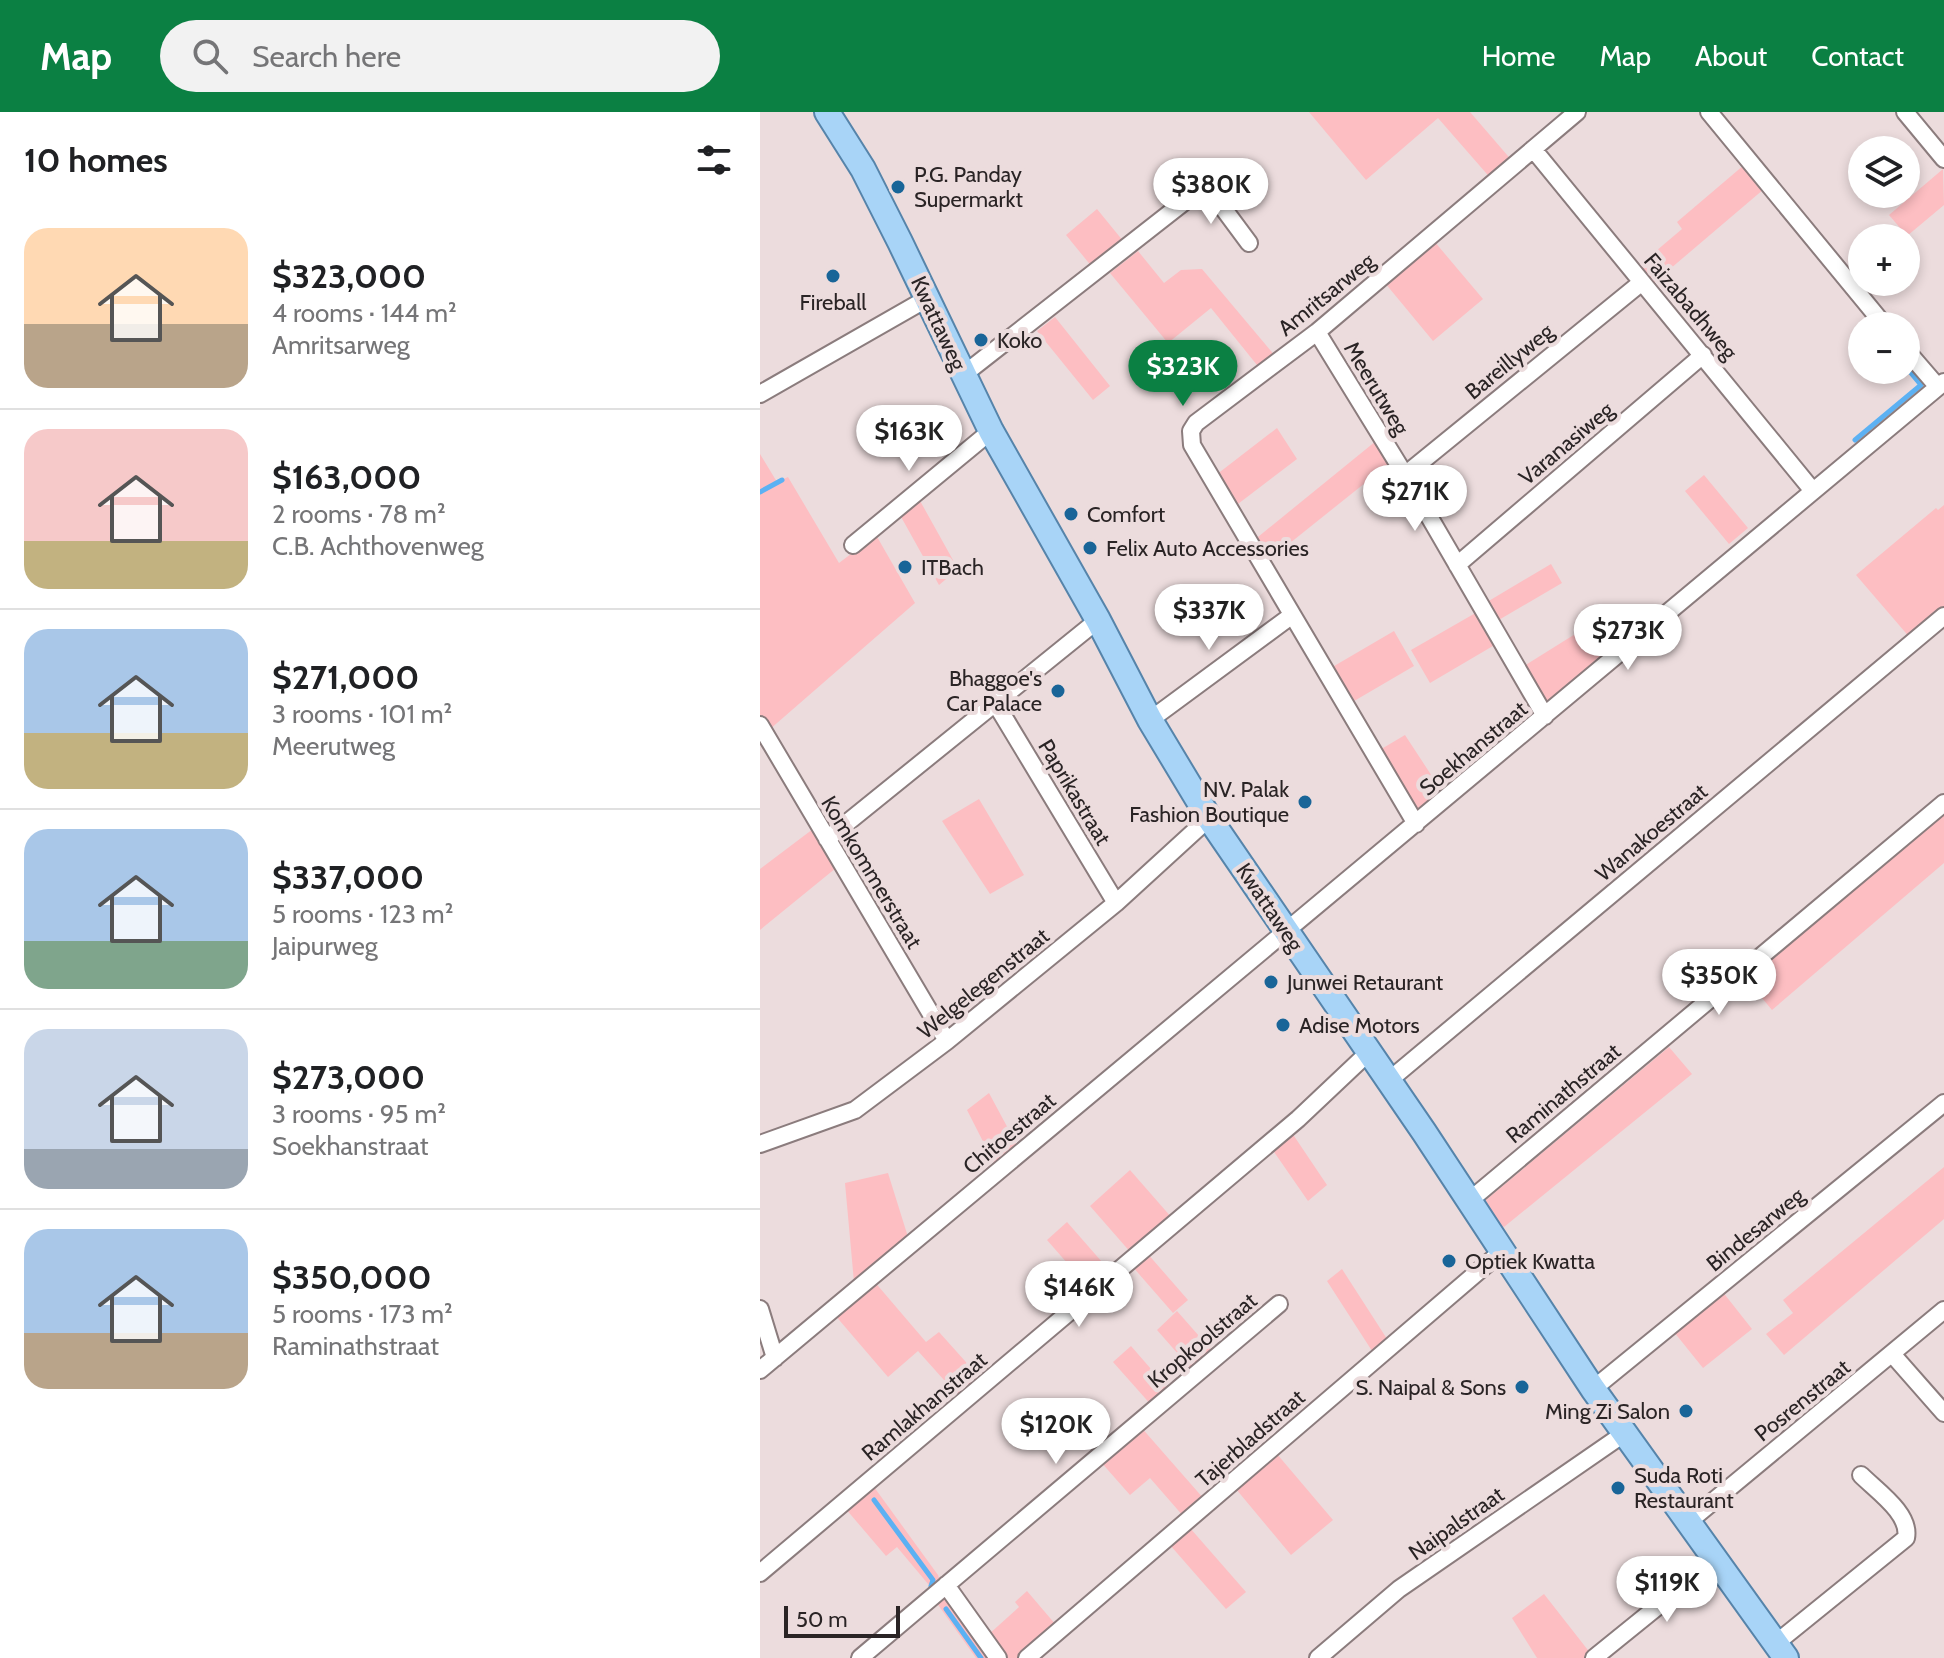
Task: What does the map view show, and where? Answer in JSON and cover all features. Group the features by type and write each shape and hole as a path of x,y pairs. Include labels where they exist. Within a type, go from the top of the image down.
{"main road":[{"name":"Kwattaweg","path":"827,112 863,169 991,431 1098,620 1150,720 1209,818 1593,1389 1780,1651"}],"street":[{"name":"Amritsarweg","path":"1416,824 1192,445 1191,431 1196,423 1317,332 1577,112"},
{"path":"1709,112 1873,312"},
{"path":"1905,112 1944,159"},
{"name":"Faizabadhweg","path":"1533,149 1813,491"},
{"path":"963,375 1211,181 1249,243"},
{"name":"Bareillyweg","path":"1405,475 1642,282"},
{"path":"760,394 928,298"},
{"name":"Meerutweg","path":"1317,332 1405,475 1545,716"},
{"name":"Varanasiweg","path":"1457,565 1703,355"},
{"path":"1920,364 1941,384"},
{"name":"Soekhanstraat","path":"1285,930 1941,384"},
{"path":"853,545 991,431"},
{"path":"1150,720 1291,616"},
{"name":"Wanakoestraat","path":"1387,1082 1944,616"},
{"path":"827,839 1098,620"},
{"name":"Paprikastraat","path":"996,704 1116,903"},
{"name":"Komkommerstraat","path":"760,725 947,1041"},
{"name":"Raminathstraat","path":"1469,1201 1944,803"},
{"name":"Welgelegenstraat","path":"760,1144 855,1110 947,1041 1116,903 1209,818"},
{"name":"Chitoestraat","path":"760,1370 1285,930"},
{"name":"Ramlakhanstraat","path":"760,1573 1298,1119 1369,1052"},
{"name":"Bindesarweg","path":"1593,1389 1944,1103"},
{"name":"Tajerbladstraat","path":"1027,1658 1501,1252"},
{"name":"Kropkoolstraat","path":"860,1658 1279,1304"},
{"path":"760,1309 775,1358"},
{"name":"Posrenstraat","path":"1687,1523 1944,1310"},
{"path":"1893,1355 1944,1413"},
{"name":"Naipalstraat","path":"1318,1658 1399,1589 1625,1433"},
{"path":"1780,1651 1906,1538 1908,1528 1903,1518 1861,1475"},
{"path":"1594,1658 1662,1603 1711,1557"},
{"path":"946,1585 998,1658"}],"shaded area":[{"path":"1309,112 1470,112 1514,163 1493,181 1438,118 1366,180"},
{"path":"1744,165 1764,189 1650,286 1636,268 1682,229 1677,222"},
{"path":"1943,169 1944,205 1920,225 1897,224 1889,215 1897,208 1920,208 1920,189"},
{"path":"1097,209 1128,247 1097,273 1066,235"},
{"path":"1434,241 1483,299 1433,341 1385,283"},
{"path":"1138,251 1164,283 1181,270 1202,269 1276,357 1261,370 1211,308 1168,343 1110,273"},
{"path":"1055,317 1110,386 1093,400 1037,331"},
{"path":"1277,428 1297,459 1234,507 1216,475"},
{"path":"1376,441 1390,463 1265,563 1253,541"},
{"path":"760,454 777,482 788,477 839,563 876,535 915,603 769,730 760,715"},
{"path":"1704,475 1748,528 1729,544 1685,491"},
{"path":"919,499 958,569 939,585 900,515"},
{"path":"1944,505 1944,611 1911,639 1856,575 1936,508 1938,510"},
{"path":"1551,564 1562,583 1497,621 1487,602"},
{"path":"1479,611 1498,643 1430,683 1411,650"},
{"path":"1588,626 1604,657 1549,701 1544,699 1524,666"},
{"path":"1394,631 1414,666 1349,704 1329,669"},
{"path":"1405,735 1443,793 1416,812 1378,751"},
{"path":"979,799 1024,875 990,894 942,821"},
{"path":"1944,813 1944,863 1772,1010 1747,980"},
{"path":"813,829 836,868 760,930 760,869"},
{"path":"1669,1047 1692,1074 1504,1227 1489,1217 1483,1204 1487,1199"},
{"path":"989,1093 1018,1147 995,1165 967,1110"},
{"path":"1292,1133 1327,1185 1308,1201 1272,1149"},
{"path":"1944,1167 1944,1219 1784,1355 1766,1334 1793,1313 1783,1300"},
{"path":"1130,1170 1172,1218 1132,1254 1090,1206"},
{"path":"888,1173 908,1237 854,1282 845,1183"},
{"path":"1067,1222 1109,1270 1089,1288 1047,1240"},
{"path":"1147,1253 1188,1300 1173,1313 1132,1266"},
{"path":"1342,1269 1389,1342 1374,1354 1327,1281"},
{"path":"873,1280 926,1342 939,1332 982,1380 961,1399 918,1351 888,1377 834,1314"},
{"path":"1722,1291 1752,1329 1703,1368 1674,1332"},
{"path":"1177,1311 1214,1353 1193,1371 1157,1330"},
{"path":"1131,1346 1171,1392 1153,1407 1113,1362"},
{"path":"1140,1426 1204,1499 1184,1517 1150,1478 1130,1495 1100,1461"},
{"path":"1277,1454 1333,1520 1291,1555 1236,1489"},
{"path":"874,1487 938,1575 940,1581 934,1591 897,1547 886,1556 845,1508"},
{"path":"1190,1528 1246,1592 1226,1609 1170,1545"},
{"path":"1027,1591 1056,1625 1018,1658 1004,1658 988,1635 1019,1607 1015,1602"},
{"path":"1544,1594 1591,1654 1586,1658 1537,1658 1512,1618"},
{"path":"947,1599 994,1658 976,1658 936,1602"}],"waterway":[{"path":"1855,440 1920,384"},
{"path":"760,492 782,480"},
{"path":"874,1500 933,1580 931,1586"},
{"path":"946,1609 981,1658"}],"place":[{"name":"P.G. Panday Supermarkt","path":"898,187"},
{"name":"Fireball","path":"833,276"},
{"name":"Koko","path":"981,340"},
{"name":"Comfort","path":"1071,514"},
{"name":"Felix Auto Accessories","path":"1090,548"},
{"name":"ITBach","path":"905,567"},
{"name":"Bhaggoe's Car Palace","path":"1058,691"},
{"name":"NV. Palak Fashion Boutique","path":"1305,802"},
{"name":"Junwei Retaurant","path":"1271,982"},
{"name":"Adise Motors","path":"1283,1025"},
{"name":"Optiek Kwatta","path":"1449,1261"},
{"name":"S. Naipal & Sons","path":"1522,1387"},
{"name":"Ming Zi Salon","path":"1686,1411"},
{"name":"Suda Roti Restaurant","path":"1618,1488"}]}
